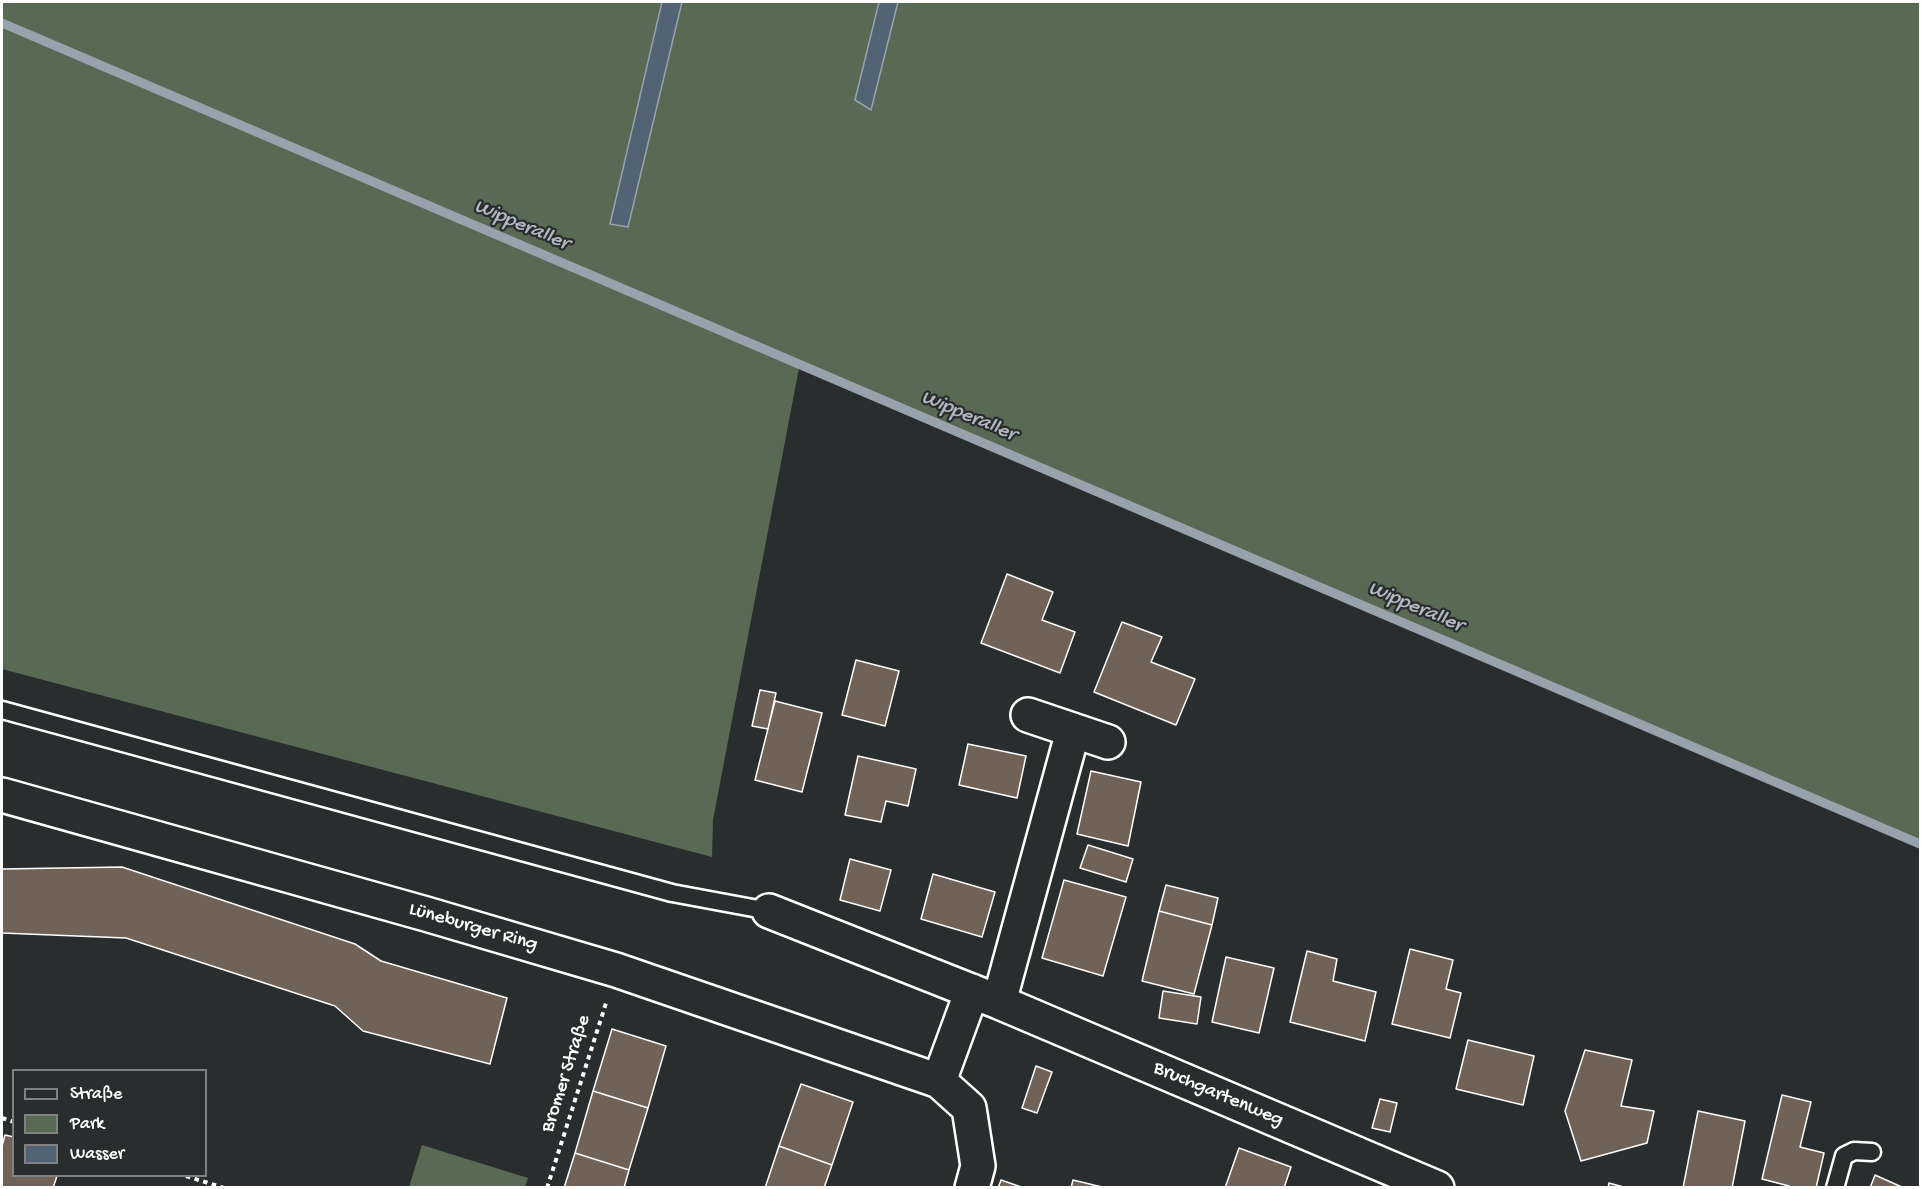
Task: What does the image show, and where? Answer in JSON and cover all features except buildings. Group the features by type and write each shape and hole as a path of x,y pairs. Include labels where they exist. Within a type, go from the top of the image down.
{"street":[{"path":"1028,715 1108,742"},
{"path":"939,1081 986,996 1073,731"},
{"name":"Lüneburger Ring","path":"2,795 616,970 939,1081 969,1108 978,1166 972,1188"},
{"name":"Bruchgartenweg","path":"769,911 986,996 1437,1188"}],"lane":[{"path":"2,710 672,893 769,911"},
{"path":"1835,1188 1844,1156 1854,1151 1872,1152"}],"path":[{"name":"Bromer Straße","path":"547,1188 616,970"},
{"path":"189,1177 224,1188"}],"green space":[{"path":"2,2 1920,2 1920,846 1263,568 799,368 713,820 712,857 2,669 2,28 561,264 2,18"},
{"path":"422,1145 528,1178 525,1187 409,1187"}],"water":[{"path":"662,2 682,2 628,227 610,224"},
{"path":"879,2 898,2 871,110 855,100"}],"waterway":[{"name":"Wipperaller","path":"2,23 1920,844"}]}
